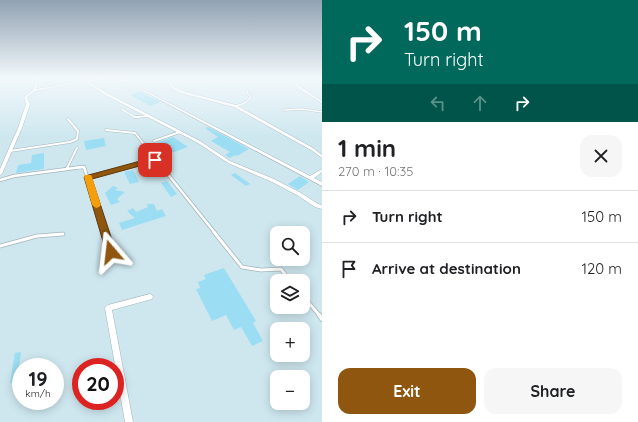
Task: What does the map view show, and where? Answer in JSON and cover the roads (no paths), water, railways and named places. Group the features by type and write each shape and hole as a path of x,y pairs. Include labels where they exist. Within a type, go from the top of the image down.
{"street":[{"path":"0,174 20,128 28,104 24,98"},
{"path":"116,98 199,142 229,162 272,180 317,206 322,207"},
{"path":"157,98 322,184"},
{"path":"203,98 235,106 312,149 322,157"},
{"path":"310,178 322,170"},
{"path":"129,422 108,308 150,297"}],"lane":[{"path":"235,106 243,106 251,98"},
{"path":"121,109 135,118 149,116"},
{"path":"284,110 302,109 322,112"},
{"path":"10,151 70,142 77,139 79,136 78,131 68,119"},
{"path":"106,130 135,133 155,160 242,267 261,270 280,269 284,274"},
{"path":"154,141 180,132"},
{"path":"67,169 77,148"},
{"path":"88,177 155,160"},
{"path":"0,180 14,176 84,167 111,252"},
{"path":"0,246 37,236 63,234"},
{"path":"310,304 322,319"}]}
